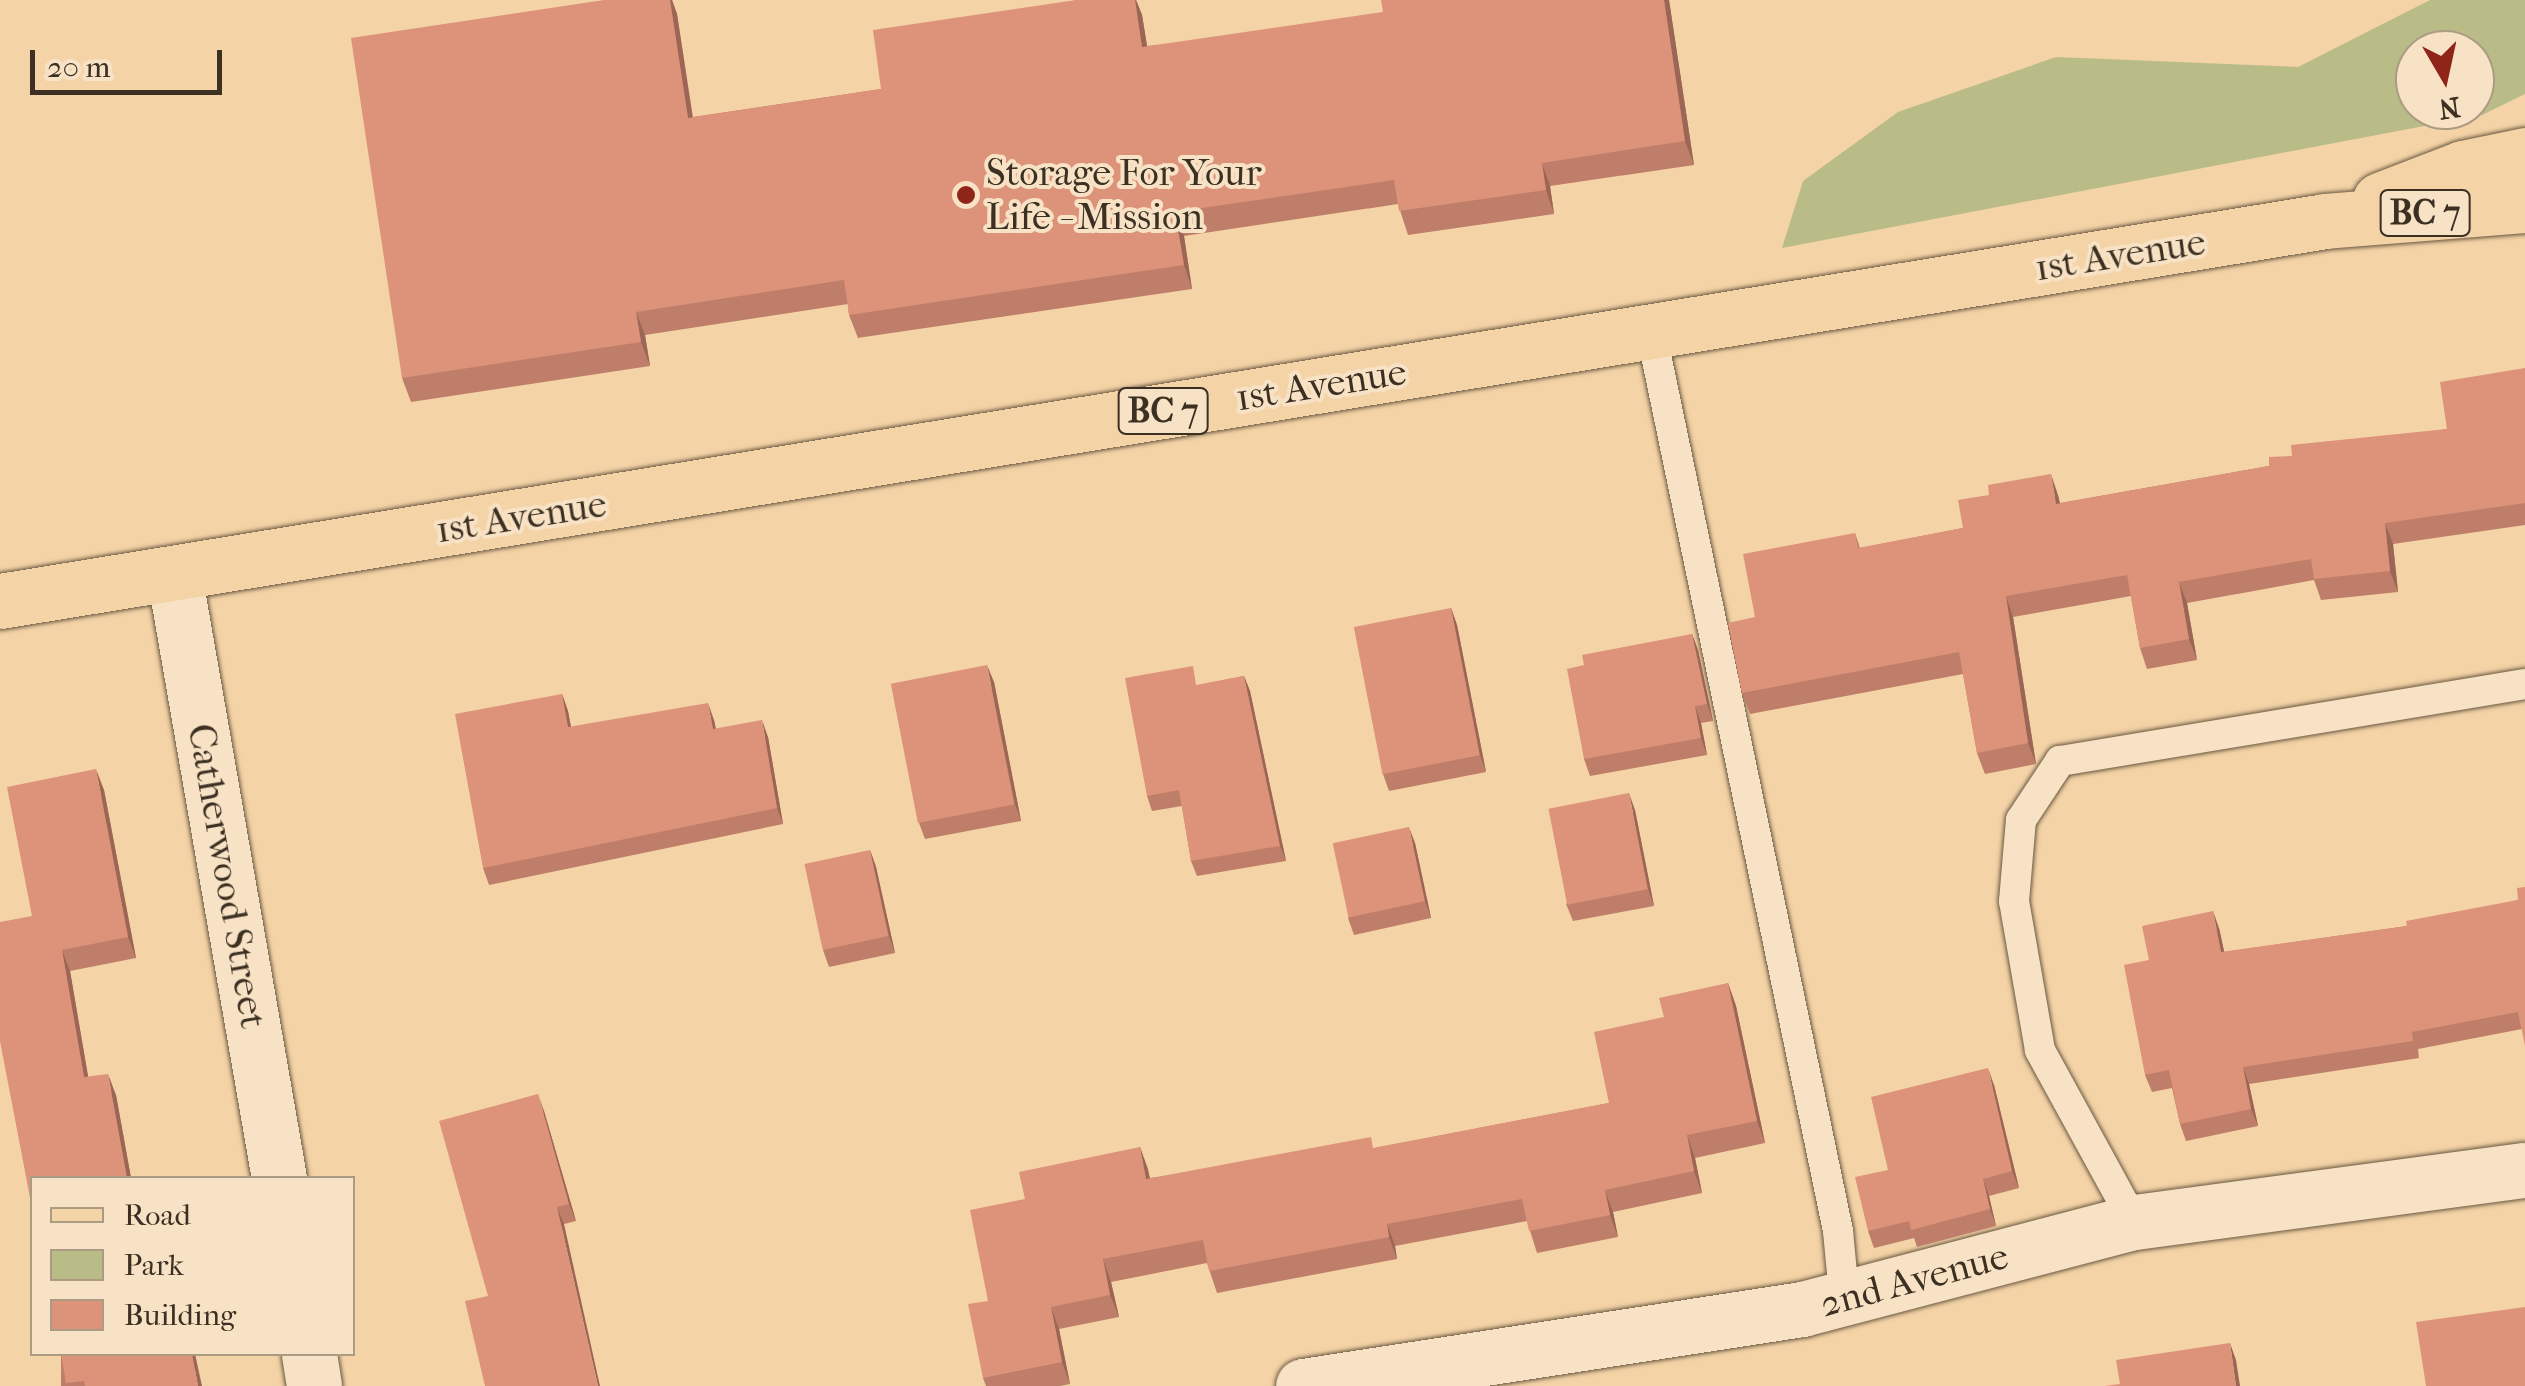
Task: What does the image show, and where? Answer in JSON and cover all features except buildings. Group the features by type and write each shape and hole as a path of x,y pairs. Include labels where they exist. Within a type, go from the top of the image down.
{"main road":[{"path":"2325,221 2463,168 2525,155"},
{"name":"1st Avenue","path":"0,601 2325,221 2525,205"}],"street":[{"name":"Catherwood Street","path":"174,574 279,1176"},
{"name":"2nd Avenue","path":"1302,1386 1821,1304 2134,1222 2525,1170"},
{"path":"309,1356 314,1386"}],"lane":[{"path":"1651,331 1838,1230 1821,1304"},
{"path":"2134,1222 2040,1050 2014,900 2021,820 2060,761 2525,684"}],"green space":[{"path":"2430,0 2525,0 2525,94 2495,109 2495,30 2395,30 2395,130 2403,130 1782,248 1803,181 1898,112 2056,57 2298,67"}],"place":[{"name":"Storage For Your Life - Mission","path":"966,195"}]}
